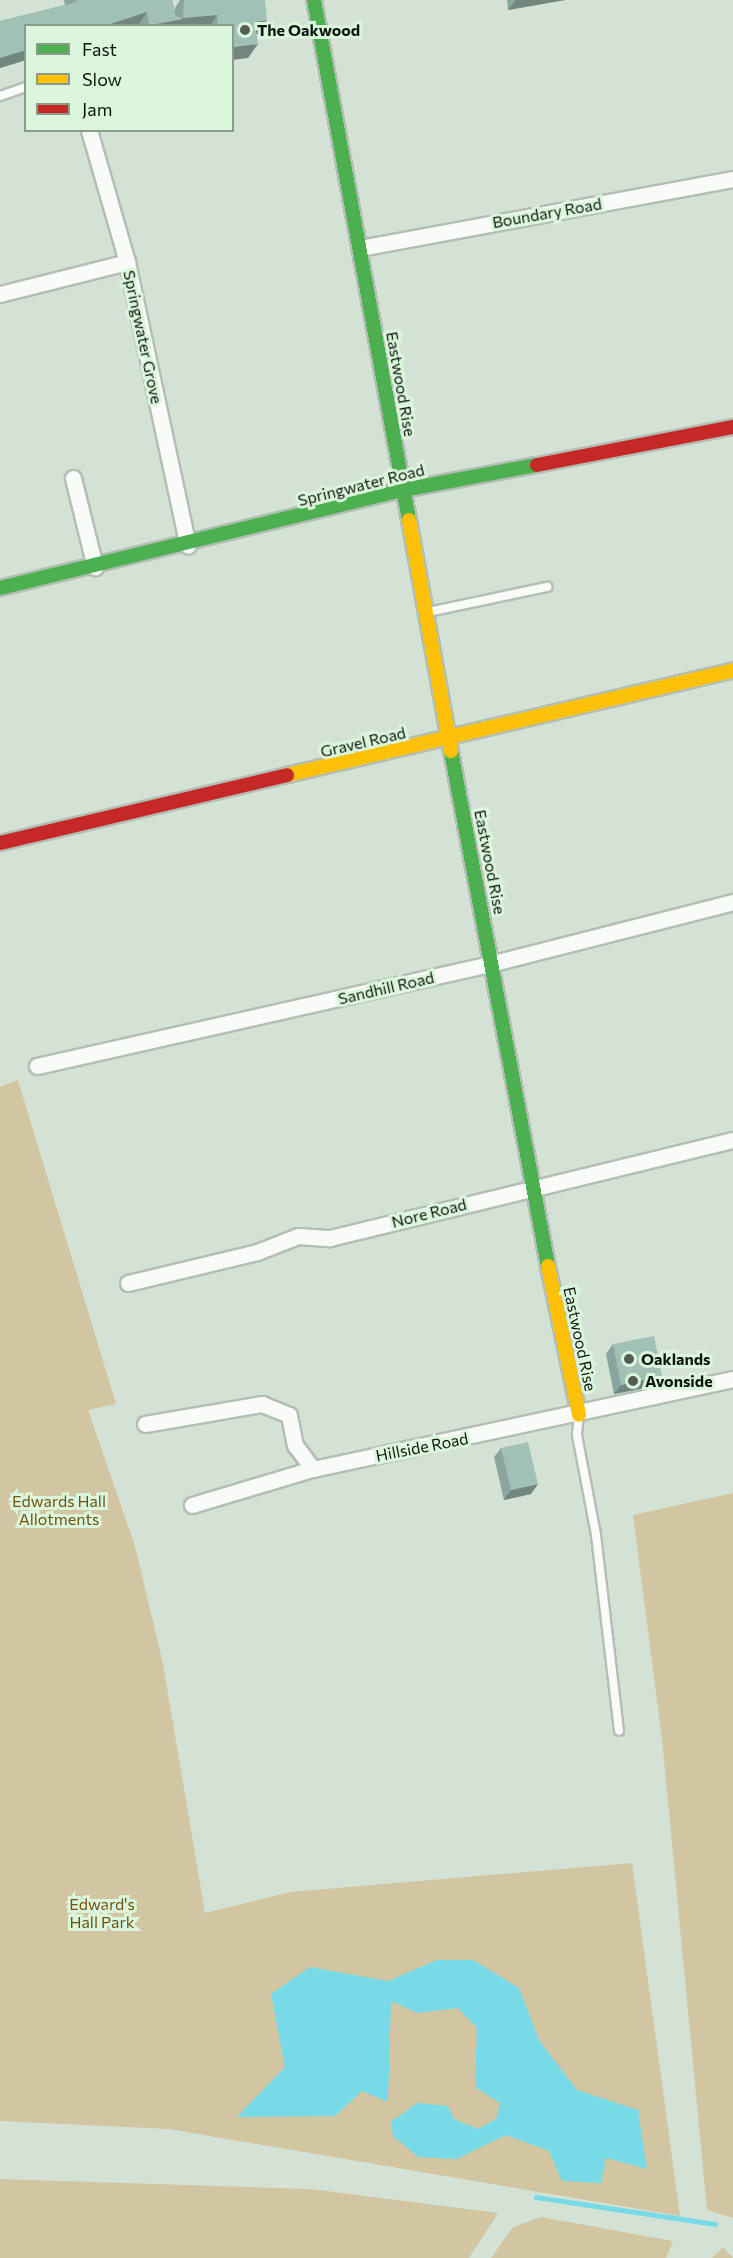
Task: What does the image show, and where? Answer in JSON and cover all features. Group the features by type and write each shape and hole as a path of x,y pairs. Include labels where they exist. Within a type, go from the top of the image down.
{"street":[{"name":"Eastwood Rise","path":"314,0 449,739 494,963 531,1187 579,1415"},
{"name":"Springwater Grove","path":"90,132 126,262 188,546"},
{"name":"Boundary Road","path":"360,248 733,179"},
{"path":"0,294 126,262"},
{"name":"Springwater Road","path":"0,588 188,546 403,490 733,427"},
{"path":"73,478 94,567"},
{"name":"Gravel Road","path":"0,843 449,739 733,670"},
{"name":"Sandhill Road","path":"37,1066 494,963 733,902"},
{"name":"Nore Road","path":"128,1283 256,1252 298,1236 330,1238 531,1187 733,1140"},
{"name":"Hillside Road","path":"192,1505 315,1468 579,1415 733,1379"},
{"path":"145,1424 262,1404 289,1415 295,1445 315,1468"}],"lane":[{"path":"0,96 24,88"},
{"path":"426,613 547,587"},
{"name":"Eastwood Rise","path":"579,1415 577,1435 596,1535 619,1731"}],"green space":[{"path":"18,1080 116,1404 88,1410 135,1546 163,1664 205,1913 290,1892 632,1863 680,2216 168,2129 0,2121 0,1087"},
{"path":"733,1493 733,2218 707,2210 662,1739 633,1515"},
{"path":"0,2179 311,2189 498,2213 469,2258 0,2258"},
{"path":"541,2217 673,2241 666,2258 491,2258 513,2227"},
{"path":"723,2247 733,2258 712,2258"}],"water":[{"path":"437,1960 473,1960 519,1988 539,2040 577,2090 638,2110 647,2169 606,2158 601,2183 562,2181 549,2151 506,2135 456,2159 418,2157 393,2136 391,2122 417,2103 448,2106 454,2119 478,2129 496,2119 500,2103 475,2087 477,2028 458,2008 417,2013 391,2001 388,2102 362,2091 335,2116 237,2117 285,2067 271,1994 310,1967 388,1981"}],"building":[{"path":"76,0 172,0 175,15 183,19 149,24 147,12 110,24 24,24 24,51 0,58 0,21 77,2"},
{"name":"The Oakwood","path":"184,0 265,0 267,20 255,22 258,44 234,47 234,24 218,24 217,15 183,18"},
{"path":"654,1336 662,1376 621,1385 613,1344"},
{"path":"528,1442 538,1484 511,1490 501,1448"}],"waterway":[{"path":"536,2197 715,2224"}],"traffic: fast":[{"path":"314,0 409,520"},
{"path":"0,588 403,490 537,465"},
{"path":"451,751 548,1266"}],"traffic: slow":[{"path":"409,520 451,751"},
{"path":"287,775 733,670"},
{"path":"548,1266 579,1415"}],"traffic: jam":[{"path":"537,465 733,427"},
{"path":"0,843 287,775"}],"place":[{"name":"The Oakwood","path":"245,30"},
{"name":"Oaklands","path":"629,1359"},
{"name":"Avonside","path":"633,1381"}],"park label":[{"name":"Edwards Hall Allotments","path":"59,1510"},
{"name":"Edward's Hall Park","path":"102,1913"}]}
